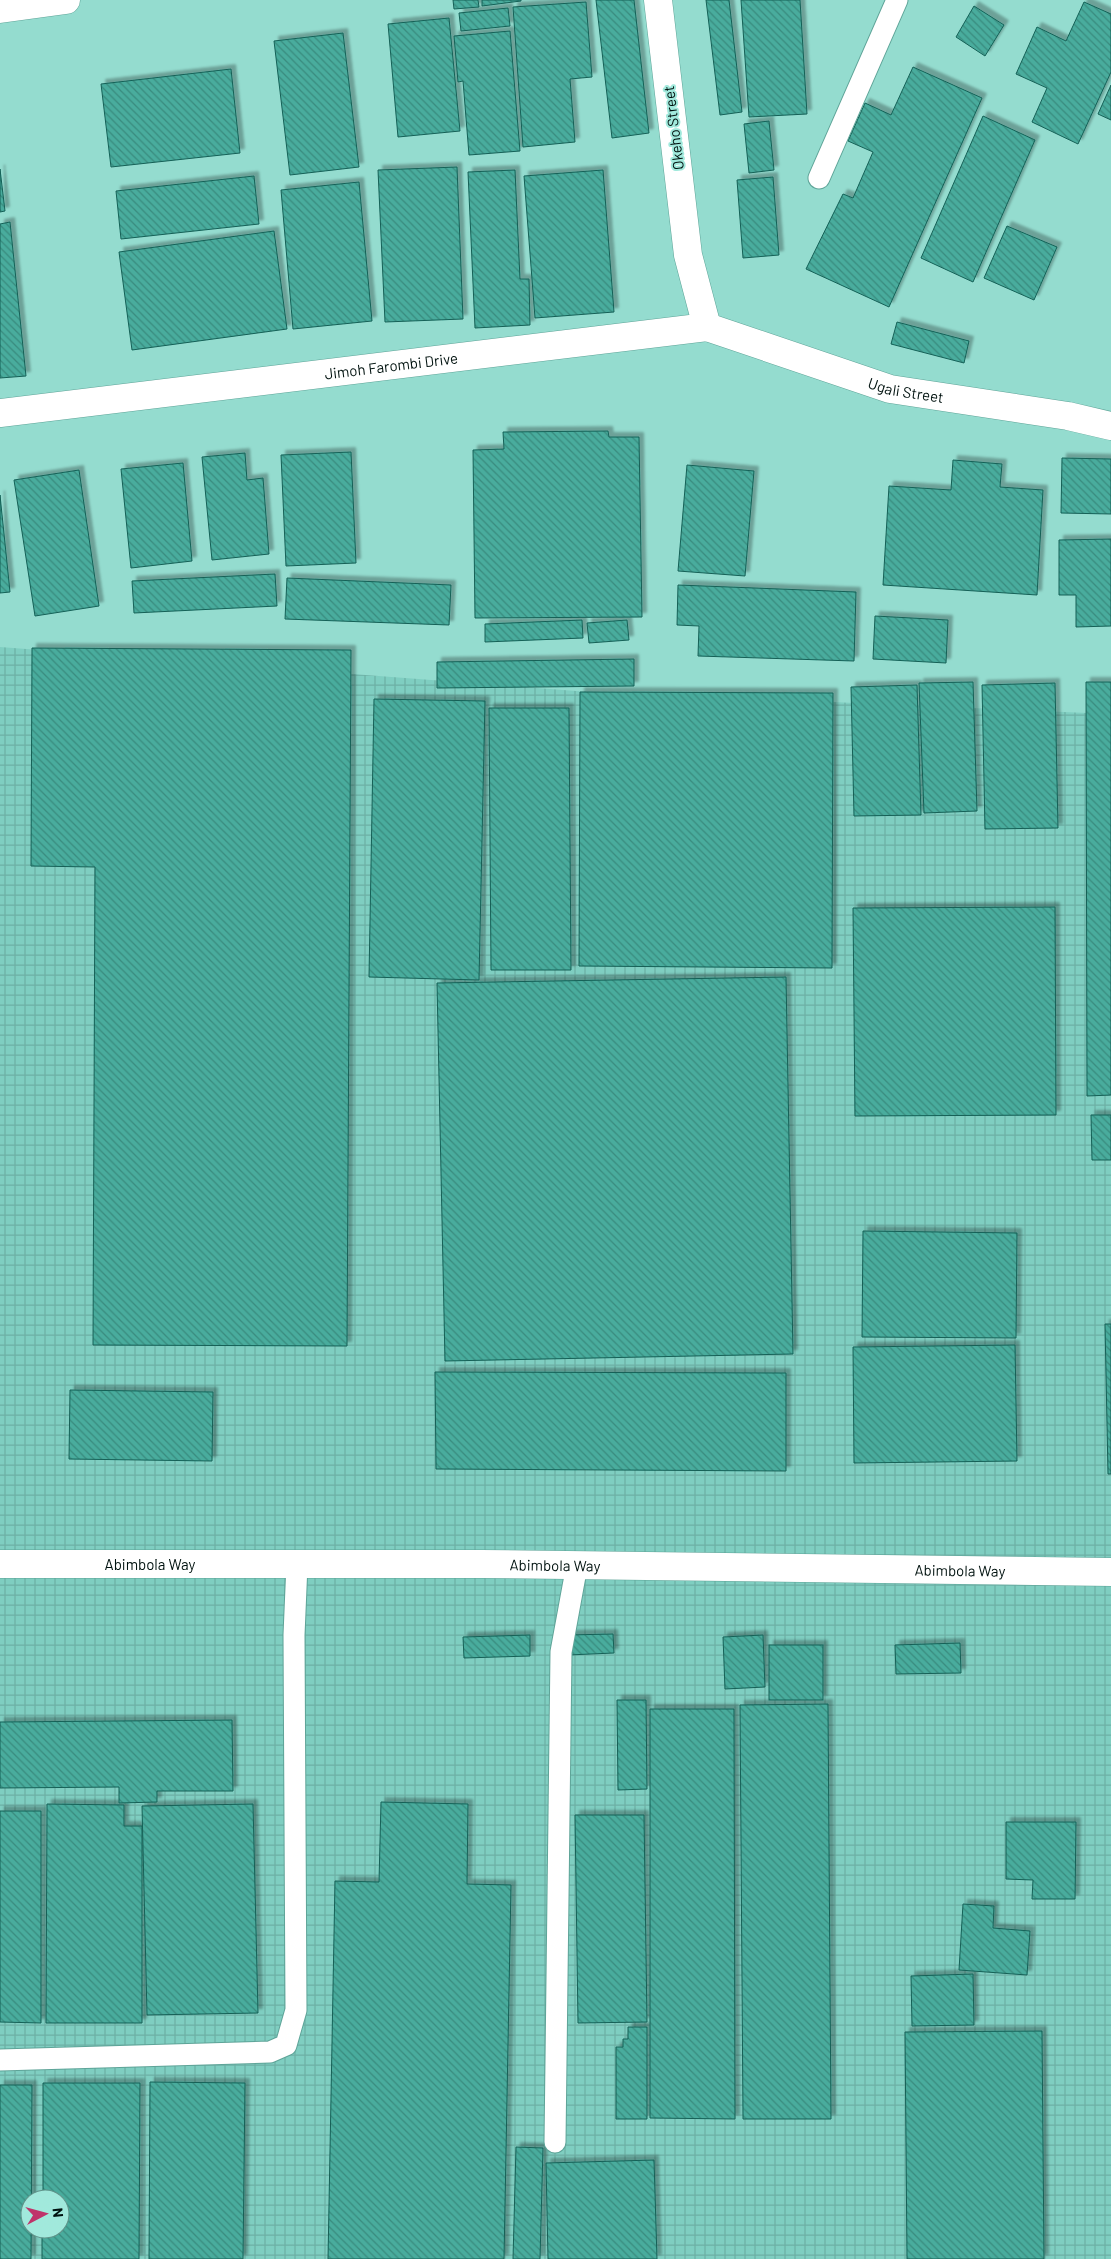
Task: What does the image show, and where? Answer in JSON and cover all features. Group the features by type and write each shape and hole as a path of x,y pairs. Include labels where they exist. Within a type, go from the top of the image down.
{"street":[{"path":"0,9 66,0"},
{"name":"Okeho Street","path":"658,0 688,255 707,326"},
{"name":"Jimoh Farombi Drive","path":"0,413 707,326"},
{"name":"Ugali Street","path":"707,326 890,389 1068,416 1111,426"},
{"name":"Abimbola Way","path":"0,1564 577,1565 1111,1572"}],"lane":[{"path":"819,178 897,0"},
{"path":"0,2060 270,2052 286,2045 296,2010 294,1635 296,1564"},
{"path":"555,2142 561,1652 577,1565"}],"shaded area":[{"path":"0,647 576,691 1111,714 1111,2259 0,2259"}],"building":[{"path":"453,0 478,0 479,7 454,9"},
{"path":"482,0 521,0 521,1 482,6"},
{"path":"596,0 634,0 649,133 612,138"},
{"path":"706,0 729,0 742,112 720,115"},
{"path":"741,0 800,0 807,114 749,117"},
{"path":"586,2 592,77 570,79 575,142 523,147 513,7"},
{"path":"1084,2 1111,14 1111,72 1078,144 1032,122 1047,88 1016,74 1037,27 1066,41"},
{"path":"974,6 1004,25 985,56 956,37"},
{"path":"508,8 510,26 461,31 459,13"},
{"path":"449,18 460,131 398,137 388,24"},
{"path":"510,31 520,151 469,155 463,81 458,82 454,36"},
{"path":"343,33 359,167 290,175 274,41"},
{"path":"913,67 982,98 889,307 806,269 843,194 853,198 873,152 848,141 865,103 891,115"},
{"path":"231,69 240,153 111,167 101,84"},
{"path":"1111,85 1111,120 1098,114"},
{"path":"983,116 1035,140 973,282 921,258"},
{"path":"769,121 774,170 749,173 744,124"},
{"path":"457,167 463,319 385,322 378,170"},
{"path":"0,169 5,211 0,212"},
{"path":"515,170 520,279 529,279 530,325 475,328 468,172"},
{"path":"603,170 614,312 535,318 524,176"},
{"path":"254,176 259,224 121,239 116,191"},
{"path":"773,177 779,255 743,258 737,180"},
{"path":"359,182 372,321 293,329 281,190"},
{"path":"10,222 26,376 0,378 0,224"},
{"path":"1007,226 1057,247 1034,300 984,278"},
{"path":"274,231 287,329 132,350 119,252"},
{"path":"897,322 969,341 964,363 891,344"},
{"path":"608,431 609,437 639,437 642,617 475,618 473,450 504,449 503,432"},
{"path":"351,452 356,563 286,566 281,455"},
{"path":"245,453 247,480 263,478 269,554 212,560 202,457"},
{"path":"1062,458 1111,459 1111,514 1061,513"},
{"path":"953,460 1002,464 1000,487 1043,490 1037,595 883,585 889,486 951,490"},
{"path":"183,463 192,561 131,568 121,469"},
{"path":"687,465 754,471 745,576 678,571"},
{"path":"79,470 99,606 35,616 14,480"},
{"path":"0,495 10,592 0,593"},
{"path":"1111,539 1111,626 1076,627 1076,595 1059,595 1059,540"},
{"path":"275,574 277,606 134,613 132,581"},
{"path":"287,578 451,585 449,625 285,619"},
{"path":"678,585 856,592 854,661 698,656 699,626 677,625"},
{"path":"875,616 948,620 946,663 873,659"},
{"path":"582,620 583,638 485,642 485,624"},
{"path":"627,620 629,640 589,643 587,623"},
{"path":"32,648 351,650 347,1346 93,1345 95,867 31,866"},
{"path":"634,659 634,686 437,688 437,662"},
{"path":"973,682 977,811 924,813 919,683"},
{"path":"1086,682 1111,682 1111,1095 1087,1096"},
{"path":"1055,683 1058,828 985,829 982,685"},
{"path":"917,685 921,815 854,816 851,687"},
{"path":"580,692 833,693 832,968 579,966"},
{"path":"374,699 485,701 479,980 369,977"},
{"path":"489,708 569,708 571,970 491,970"},
{"path":"1055,907 1056,1115 855,1116 853,908"},
{"path":"786,977 793,1354 445,1361 437,983"},
{"path":"1091,1115 1111,1115 1111,1160 1092,1160"},
{"path":"863,1231 1017,1233 1016,1338 862,1337"},
{"path":"1105,1324 1111,1324 1111,1474 1108,1474"},
{"path":"1015,1345 1017,1461 854,1463 853,1347"},
{"path":"435,1372 786,1373 786,1471 436,1469"},
{"path":"70,1390 213,1392 212,1461 69,1459"},
{"path":"613,1634 614,1653 568,1655 568,1635"},
{"path":"530,1635 530,1656 464,1658 463,1637"},
{"path":"763,1635 765,1687 725,1689 723,1637"},
{"path":"960,1643 961,1673 896,1674 895,1645"},
{"path":"769,1645 823,1645 823,1700 769,1700"},
{"path":"617,1700 646,1700 647,1789 618,1790"},
{"path":"828,1704 831,2119 743,2119 740,1705"},
{"path":"650,1709 734,1709 735,2119 650,2118"},
{"path":"232,1720 233,1791 157,1791 157,1802 119,1803 119,1787 0,1788 0,1722"},
{"path":"381,1802 468,1804 467,1884 511,1885 504,2259 328,2259 335,1881 379,1882"},
{"path":"47,1804 124,1805 124,1826 142,1826 142,2023 46,2023"},
{"path":"253,1804 258,2013 147,2015 142,1806"},
{"path":"0,1811 41,1811 41,2023 0,2022"},
{"path":"575,1815 644,1815 647,2022 578,2023"},
{"path":"1006,1822 1076,1822 1075,1899 1032,1899 1033,1880 1006,1879"},
{"path":"963,1904 994,1906 993,1928 1030,1931 1027,1975 959,1970"},
{"path":"973,1974 974,2025 912,2026 911,1976"},
{"path":"628,2027 647,2027 647,2119 616,2119 616,2047 623,2047 623,2039 628,2039"},
{"path":"1042,2031 1044,2259 907,2259 905,2032"},
{"path":"150,2082 245,2083 243,2259 149,2259"},
{"path":"43,2083 140,2083 139,2259 42,2259 42,2239 70,2239 70,2189 43,2189"},
{"path":"0,2085 32,2085 31,2189 20,2189 20,2239 31,2239 31,2259 0,2259"},
{"path":"516,2147 543,2148 540,2259 513,2259"},
{"path":"654,2160 657,2259 548,2259 546,2163"}]}
